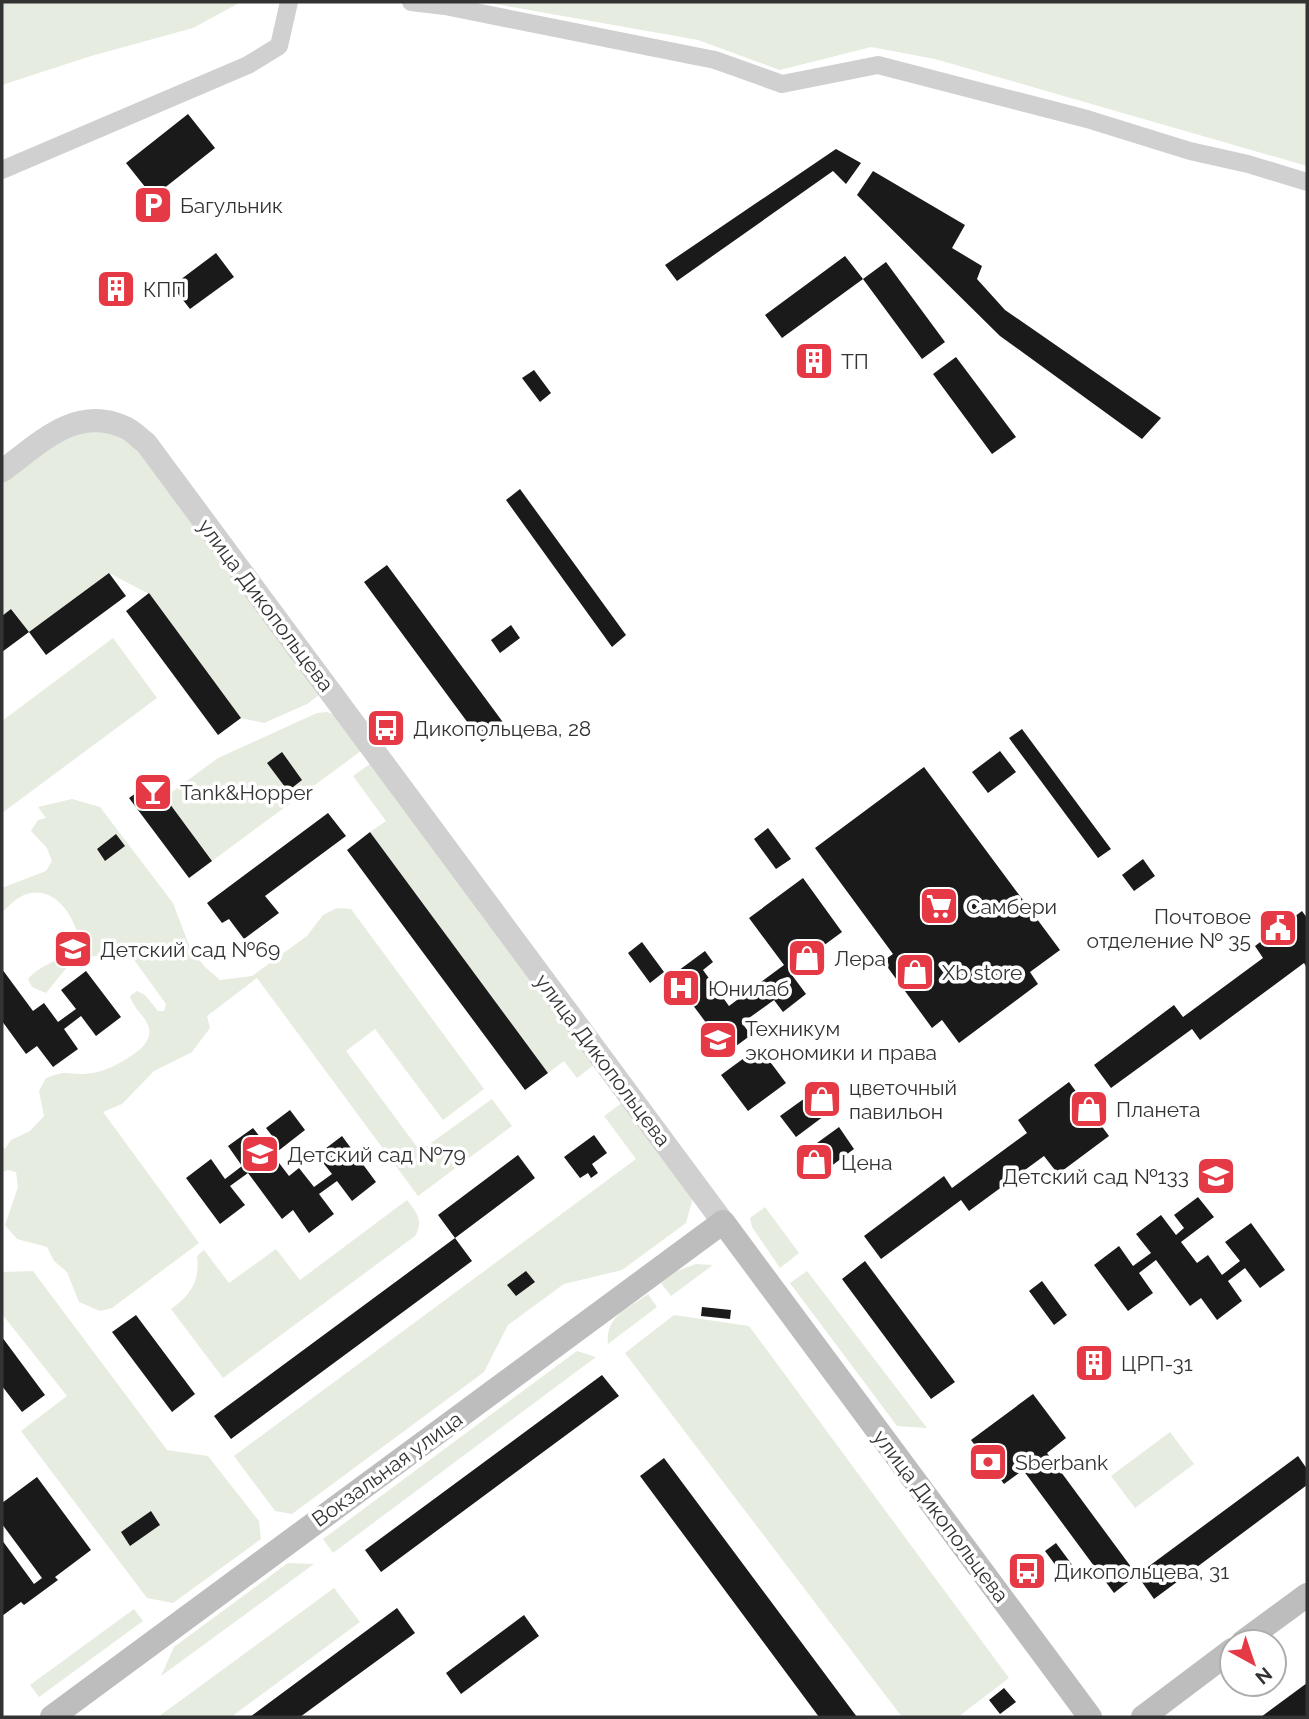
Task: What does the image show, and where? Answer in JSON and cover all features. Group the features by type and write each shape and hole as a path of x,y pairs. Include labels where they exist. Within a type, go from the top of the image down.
{"main road":[{"name":"Вокзальная улица","path":"52,1717 723,1222"},
{"name":"улица Дикопольцева","path":"723,1222 1090,1717"},
{"path":"1262,1628 1307,1595"},
{"path":"1143,1717 1218,1661"}],"street":[{"path":"2,170 248,65 279,46 289,2"},
{"path":"411,2 445,6 715,60 782,84 878,65 1062,112 1307,182"},
{"name":"улица Дикопольцева","path":"2,471 60,428 87,420 126,427 146,443 723,1222"}],"shaded area":[{"path":"2,2 241,2 193,28 91,56 2,85"},
{"path":"484,2 1307,2 1307,166 935,59 871,47 780,70 698,40"},
{"path":"89,430 115,436 138,450 319,695 307,704 264,723 241,718 149,594 109,573 29,632 12,609 2,616 2,479 64,440"},
{"path":"113,638 157,698 2,813 2,721"},
{"path":"317,713 335,715 361,751 212,861 165,797 218,758"},
{"path":"370,764 594,1065 577,1078 564,1061 548,1073 370,832 386,821 353,776"},
{"path":"72,799 100,807 173,903 190,948 220,980 252,976 307,936 323,915 337,908 351,909 484,1089 443,1120 375,1029 346,1051 420,1151 492,1099 512,1126 418,1196 257,978 207,1016 210,1028 192,1052 154,1071 122,1104 103,1112 199,1243 112,1308 100,1311 79,1302 67,1272 54,1261 47,1247 17,1239 5,1225 18,1187 16,1172 2,1172 2,1146 5,1149 11,1140 30,1131 44,1116 39,1091 46,1078 62,1073 83,1074 106,1069 143,1047 149,1028 130,996 137,991 145,995 158,1011 164,1011 166,1004 132,957 86,956 68,966 46,993 32,987 28,979 39,969 73,949 79,942 77,932 62,905 45,894 24,895 2,912 2,888 46,871 52,861 47,848 31,831 38,820 46,818 38,807"},
{"path":"622,1103 693,1198 686,1223 622,1270 564,1284 508,1325 484,1372 292,1514 275,1511 234,1456 636,1159 604,1116"},
{"path":"407,1200 419,1221 415,1236 223,1378 171,1309 193,1287 197,1273 197,1256 204,1250 229,1283 276,1249 300,1280"},
{"path":"765,1207 799,1253 780,1268 752,1227 750,1218"},
{"path":"696,1264 713,1265 671,1296 661,1283 677,1271"},
{"path":"33,1271 167,1450 208,1456 259,1521 261,1539 173,1603 147,1598 21,1431 67,1396 2,1314 2,1272"},
{"path":"807,1271 927,1428 897,1426 790,1283"},
{"path":"648,1294 657,1307 608,1344 610,1326 614,1320"},
{"path":"674,1315 749,1326 1009,1678 958,1717 902,1717 625,1353"},
{"path":"577,1351 596,1357 333,1553 323,1539"},
{"path":"1170,1432 1194,1464 1135,1508 1111,1476"},
{"path":"288,1563 314,1564 161,1676 174,1647"},
{"path":"334,1588 360,1622 231,1717 158,1717"},
{"path":"134,1609 143,1621 39,1697 30,1685"}],"building":[{"path":"188,114 215,148 153,197 126,163"},
{"path":"836,149 861,163 846,184 833,171 677,281 665,265"},
{"path":"873,171 965,225 952,248 982,266 977,279 1005,310 1161,418 1142,439 1000,336 857,195"},
{"path":"216,253 234,277 190,309 172,286"},
{"path":"845,256 863,279 782,338 765,315"},
{"path":"886,262 945,342 922,359 863,279"},
{"name":"КПП","path":"116,280 125,292 117,298 108,287"},
{"name":"ТП","path":"820,347 829,359 808,375 800,362"},
{"path":"956,357 1016,437 992,454 933,374"},
{"path":"534,370 551,393 540,402 522,378"},
{"path":"520,489 626,635 612,647 506,500"},
{"path":"387,565 505,725 482,742 364,582"},
{"path":"109,573 126,596 46,655 29,632"},
{"path":"149,593 241,718 218,735 126,611"},
{"path":"11,609 29,632 2,652 2,616"},
{"path":"511,625 520,638 500,653 491,640"},
{"path":"1022,729 1111,849 1098,858 1009,738"},
{"path":"1000,751 1016,772 988,793 972,772"},
{"path":"282,752 302,780 288,791 267,763"},
{"path":"924,767 1060,950 1030,972 1038,984 959,1043 942,1020 932,1028 883,961 893,954 815,848"},
{"path":"153,781 212,861 189,878 129,798"},
{"path":"328,813 346,836 265,896 279,913 244,939 229,919 222,923 207,903"},
{"path":"768,828 791,859 776,869 754,839"},
{"path":"370,832 548,1073 525,1090 347,850"},
{"path":"116,834 125,846 105,861 97,849"},
{"path":"1143,859 1155,876 1134,891 1122,875"},
{"path":"803,878 842,932 789,971 806,994 783,1012 774,1000 742,1023 751,1035 728,1052 671,976 705,951 713,962 703,970 729,1006 784,965 749,918"},
{"path":"1302,911 1307,918 1307,968 1304,963 1200,1040 1192,1029 1111,1088 1094,1065 1174,1005 1183,1017 1263,958 1255,946"},
{"path":"642,942 664,972 650,983 628,953"},
{"path":"2,969 33,1011 44,1003 58,1022 76,1009 61,990 86,971 121,1017 96,1036 81,1016 64,1029 78,1049 53,1067 37,1046 26,1054 2,1021"},
{"path":"759,1047 786,1083 748,1111 721,1075"},
{"path":"1069,1082 1109,1136 1058,1174 1044,1156 969,1211 961,1200 881,1259 864,1236 944,1176 952,1188 1027,1133 1018,1120"},
{"path":"819,1088 831,1104 825,1109 828,1113 796,1137 780,1116"},
{"path":"290,1110 305,1130 273,1155 289,1176 299,1168 314,1187 332,1174 317,1155 342,1136 376,1182 352,1201 337,1181 319,1194 334,1214 309,1233 293,1210 282,1219 248,1173 230,1186 245,1205 220,1224 186,1178 211,1159 225,1179 242,1166 228,1146 253,1128 268,1147 276,1141 266,1128"},
{"path":"839,1127 854,1149 822,1173 806,1151"},
{"path":"594,1135 607,1153 592,1164 598,1173 591,1178 588,1173 580,1178 564,1157"},
{"path":"518,1155 535,1178 455,1238 438,1215"},
{"path":"1198,1197 1214,1217 1181,1242 1197,1263 1208,1255 1222,1275 1240,1261 1225,1242 1251,1223 1285,1270 1260,1288 1245,1268 1228,1281 1242,1301 1217,1320 1201,1298 1190,1306 1156,1260 1139,1273 1153,1293 1128,1311 1094,1265 1119,1246 1133,1266 1151,1253 1136,1234 1161,1215 1176,1235 1184,1228 1174,1215"},
{"path":"455,1238 472,1261 231,1439 214,1416"},
{"path":"865,1261 955,1382 931,1399 842,1279"},
{"path":"526,1271 535,1282 516,1296 507,1285"},
{"path":"1042,1281 1067,1315 1054,1325 1029,1291"},
{"path":"702,1307 731,1310 730,1319 701,1316"},
{"path":"136,1315 195,1394 172,1412 112,1332"},
{"path":"2,1337 45,1395 22,1412 2,1386"},
{"name":"ЦРП-31","path":"1092,1347 1109,1370 1096,1379 1079,1357"},
{"path":"602,1375 619,1396 381,1572 365,1550"},
{"path":"1033,1394 1066,1438 1047,1453 1137,1575 1114,1593 1023,1470 1004,1484 971,1440"},
{"path":"1298,1456 1307,1469 1307,1485 1154,1599 1137,1575"},
{"path":"664,1458 857,1717 819,1717 640,1476"},
{"path":"37,1477 91,1550 55,1577 58,1580 24,1605 21,1602 2,1616 2,1540 34,1584 42,1578 2,1524 2,1503"},
{"path":"151,1511 160,1525 130,1546 121,1532"},
{"path":"1056,1543 1073,1566 1062,1574 1045,1551"},
{"path":"397,1608 415,1633 300,1717 250,1717"},
{"path":"524,1615 539,1636 461,1694 446,1673"},
{"path":"1307,1683 1307,1717 1261,1717 1288,1698"},
{"path":"1004,1688 1016,1702 1000,1714 989,1700"}],"place":[{"name":"Багульник","path":"153,205"},
{"name":"КПП","path":"116,289"},
{"name":"ТП","path":"814,361"},
{"name":"Дикопольцева, 28","path":"386,728"},
{"name":"Tank&Hopper","path":"153,792"},
{"name":"Самбери","path":"939,906"},
{"name":"Почтовое отделение № 35","path":"1278,928"},
{"name":"Детский сад №69","path":"73,949"},
{"name":"Лера","path":"807,958"},
{"name":"Xb store","path":"915,972"},
{"name":"Юнилаб","path":"681,988"},
{"name":"Техникум экономики и права","path":"718,1040"},
{"name":"цветочный павильон","path":"822,1099"},
{"name":"Планета","path":"1089,1109"},
{"name":"Детский сад №79","path":"260,1154"},
{"name":"Цена","path":"814,1162"},
{"name":"Детский сад №133","path":"1216,1176"},
{"name":"ЦРП-31","path":"1094,1363"},
{"name":"Sberbank","path":"988,1462"},
{"name":"Дикопольцева, 31","path":"1027,1571"}]}
